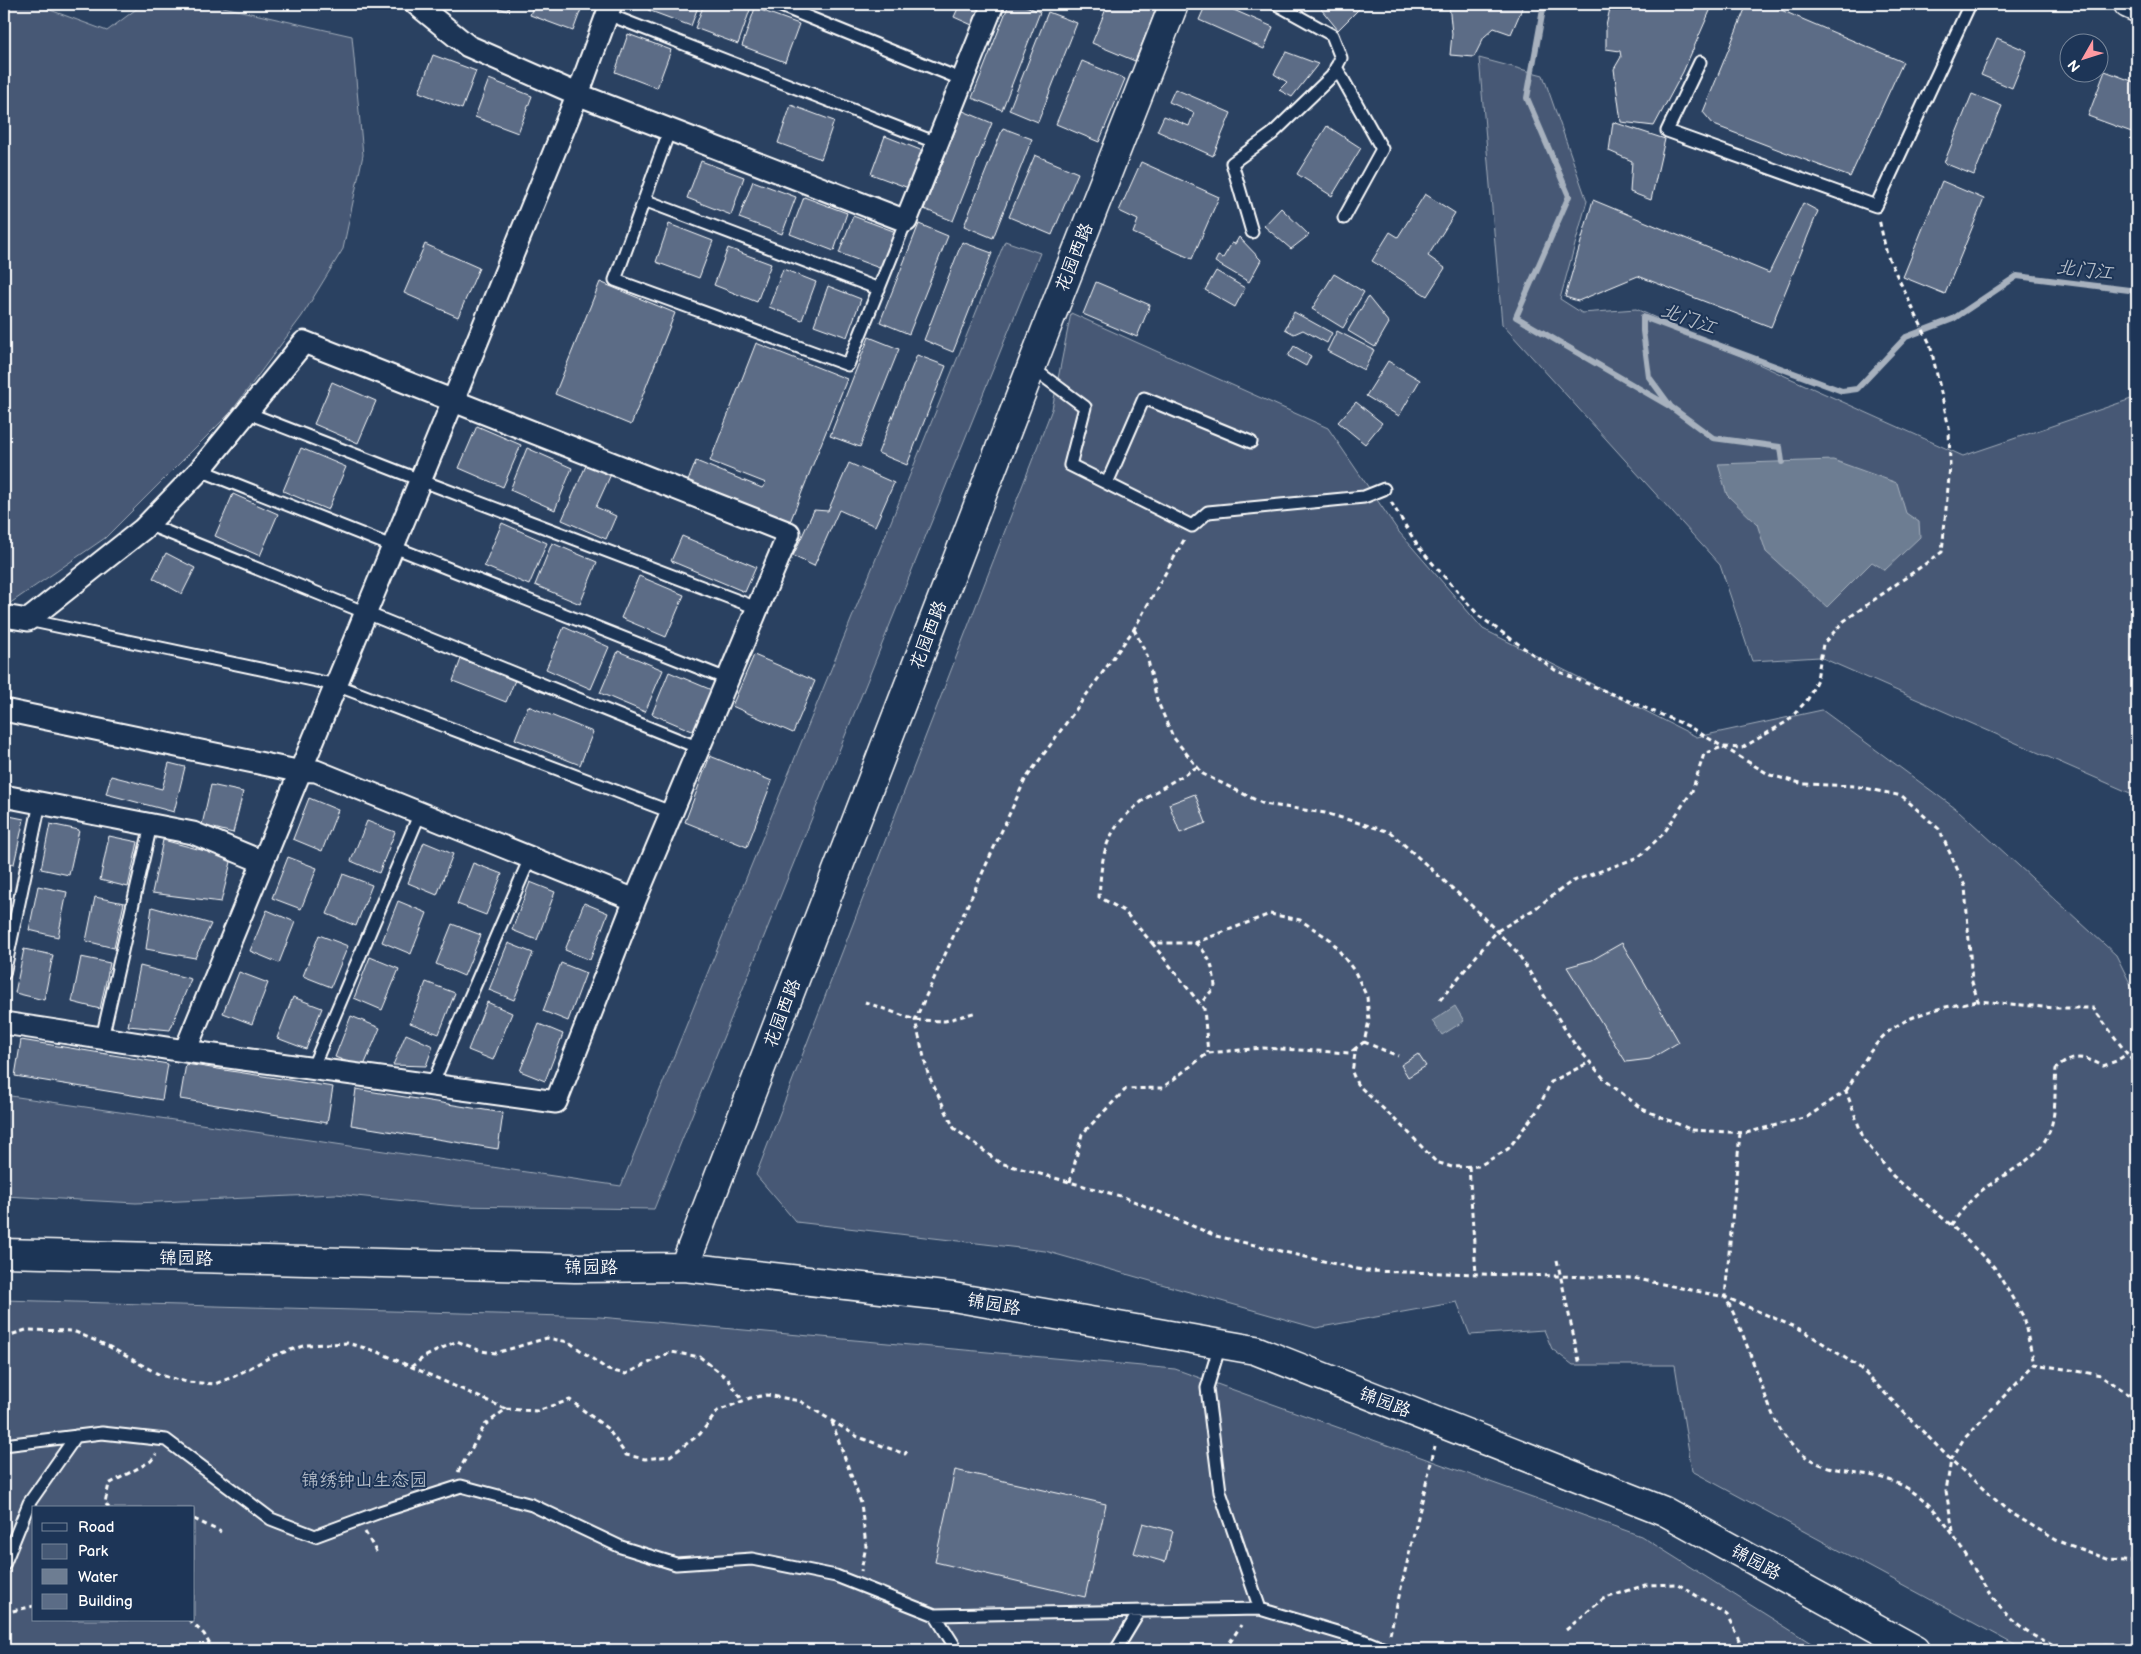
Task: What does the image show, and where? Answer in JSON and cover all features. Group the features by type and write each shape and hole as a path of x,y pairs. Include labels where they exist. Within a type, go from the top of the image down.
{"main road":[{"name":"花园西路","path":"684,1267 1031,367 1174,4"},
{"path":"2128,4 2137,8"},
{"name":"锦园路","path":"4,1253 575,1268 684,1267 953,1297 1256,1350 1664,1511 1916,1650"}],"street":[{"path":"416,4 468,46 578,94 906,221 993,4"},
{"path":"185,1051 578,94 609,9"},
{"path":"4,616 28,620 147,524 200,470 304,342 789,533 635,900 556,1102 185,1051 4,1023"},
{"path":"4,710 301,770 316,771 635,900"},
{"path":"4,796 193,833 263,862"}],"lane":[{"path":"776,4 963,80"},
{"path":"1252,232 1232,163 1272,134 1332,76 1341,58 1332,35 1276,4"},
{"path":"1700,62 1667,131 1876,206 1970,4"},
{"path":"609,9 937,143"},
{"path":"1336,67 1382,149 1344,218"},
{"path":"670,129 615,280 848,365 906,221"},
{"path":"644,200 879,289"},
{"path":"1031,367 1085,406 1070,465 1192,526 1208,512 1364,497 1384,490"},
{"path":"1108,483 1144,398 1251,442"},
{"path":"248,413 757,608"},
{"path":"200,470 727,679"},
{"path":"147,524 699,748"},
{"path":"28,620 336,685 672,812"},
{"path":"4,974 40,803"},
{"path":"312,1069 420,813"},
{"path":"102,1038 151,825"},
{"path":"432,1085 530,858"},
{"path":"1220,1344 1207,1388 1220,1492 1256,1609"},
{"path":"4,1445 102,1433 166,1440 270,1519 315,1536 461,1486 532,1505 621,1547 676,1564 752,1559 836,1576 936,1615 1256,1609 1360,1639 1387,1650"},
{"path":"4,1565 29,1503 76,1436"},
{"path":"1116,1650 1139,1612"},
{"path":"936,1615 957,1650"}],"path":[{"path":"1440,1000 1497,932 1533,910 1571,882 1639,857 1664,833 1692,791 1704,754 1722,747 1742,748 1788,721 1808,699 1817,679 1823,644 1844,621 1942,552 1950,466 1949,428 1930,344 1887,255 1876,206"},
{"path":"1384,490 1419,548 1479,616 1555,670 1688,726 1770,775 1804,784 1855,786 1902,796 1939,829 1965,886 1972,982 1978,1001"},
{"path":"1192,526 1134,630 1025,780 915,1020 928,1074 954,1128 1000,1162 1124,1197 1216,1236 1366,1271 1632,1278 1725,1297 1804,1331 1859,1367 1951,1460 2008,1511 2056,1540 2110,1560 2137,1562"},
{"path":"1134,630 1147,656 1157,700 1173,737 1203,774 1264,804 1325,813 1390,832 1518,952 1573,1042 1605,1080 1642,1109 1692,1130 1740,1133 1807,1118 1846,1091 1867,1057 1888,1032 1911,1019 1942,1008 1978,1001 2054,1008 2092,1008 2137,1067"},
{"path":"1197,767 1143,801 1126,815 1113,832 1105,850 1099,897 1124,912 1152,943 1204,1009 1208,1053"},
{"path":"1070,1182 1082,1134 1126,1089 1162,1088 1208,1053 1263,1048 1350,1053 1364,1042 1369,1021 1366,997 1354,972 1331,940 1300,920 1270,914 1196,944 1152,943"},
{"path":"1196,944 1204,950 1214,971 1216,987 1200,1004"},
{"path":"865,1002 915,1020 945,1021 977,1012"},
{"path":"1364,1042 1398,1056"},
{"path":"1356,1048 1352,1072 1357,1084 1408,1132 1436,1162 1452,1167 1480,1166 1508,1149 1537,1111 1551,1082 1590,1062"},
{"path":"1951,1225 1971,1200 2035,1154 2050,1131 2055,1108 2054,1088 2056,1069 2065,1060 2078,1058 2090,1060 2102,1066 2116,1061 2127,1054"},
{"path":"1846,1091 1864,1140 1893,1176 1951,1225 1994,1266 2023,1316 2034,1364"},
{"path":"1740,1133 1725,1297 1738,1319 1777,1426 1791,1443 1814,1462 1838,1471 1875,1476 1906,1487 1923,1500 1954,1534 1992,1598 2014,1624 2048,1642 2081,1647 2137,1644"},
{"path":"1469,1166 1476,1274"},
{"path":"1557,1260 1580,1365"},
{"path":"4,1337 26,1330 73,1331 108,1346 160,1375 187,1382 215,1384 235,1376 272,1356 306,1345 347,1343 376,1351 506,1409 537,1411 570,1400 608,1430 626,1455 645,1459 670,1456 700,1434 718,1411 743,1401 767,1395 800,1401 858,1437 905,1454 907,1451"},
{"path":"411,1367 424,1357 457,1341 480,1350 496,1353 548,1338 569,1342 608,1370 626,1374 671,1352 700,1357 728,1379 743,1401"},
{"path":"2034,1364 2102,1375 2131,1396 2137,1404"},
{"path":"1954,1534 1946,1491 1951,1460 1963,1440 2034,1364"},
{"path":"2131,1396 2137,1390"},
{"path":"451,1490 460,1468 485,1425 506,1409"},
{"path":"832,1422 861,1503 866,1546 859,1585"},
{"path":"1387,1650 1441,1423"},
{"path":"107,1506 105,1503 109,1484 151,1461 166,1440"},
{"path":"195,1519 221,1532"},
{"path":"358,1520 378,1553"},
{"path":"2132,1644 2137,1580"},
{"path":"1566,1630 1603,1599 1645,1585 1678,1584 1727,1615 1744,1650"},
{"path":"4,1613 32,1606"},
{"path":"1225,1650 1256,1609"},
{"path":"190,1622 204,1634 213,1650"},
{"path":"1737,1650 1740,1642"}],"green space":[{"path":"4,4 34,4 107,31 143,4 210,4 352,36 363,155 343,249 302,316 231,412 105,538 9,604 4,603"},
{"path":"1479,58 1543,75 1587,201 1560,299 1582,313 1636,309 1963,456 2137,397 2137,796 1820,657 1752,661 1720,565 1502,324"},
{"path":"1005,241 1040,253 654,1209 455,1206 336,1194 136,1203 4,1196 4,1095 621,1186"},
{"path":"1071,313 1328,428 1399,532 1483,629 1697,737 1822,710 1959,811 2116,955 2137,997 2137,1650 2024,1650 1692,1471 1675,1365 1573,1365 1552,1349 1544,1330 1470,1335 1457,1302 1316,1328 1045,1251 796,1222 756,1175 1052,409"},
{"name":"锦绣钟山生态园","path":"4,1300 600,1317 1175,1369 1641,1536 1822,1650 4,1650"}],"water":[{"path":"1833,460 1897,483 1906,513 1919,522 1920,537 1885,570 1872,562 1827,607 1766,552 1757,524 1727,495 1718,464"},
{"path":"1455,1006 1464,1021 1442,1035 1432,1021"}],"building":[{"path":"489,4 510,4 507,11"},
{"path":"534,4 583,4 573,31 530,15"},
{"path":"650,4 699,4 691,26 648,10"},
{"path":"704,4 743,4 751,7 738,44 695,28"},
{"path":"960,4 967,4 979,9 972,25 954,17"},
{"path":"1009,4 1021,4 1040,12 1002,110 972,98"},
{"path":"1108,4 1158,4 1135,61 1092,43"},
{"path":"1206,4 1220,4 1273,27 1264,49 1199,20"},
{"path":"1324,4 1364,4 1338,30 1321,9"},
{"path":"1449,4 1524,4 1511,34 1494,28 1484,37 1474,57 1450,55 1452,34"},
{"path":"1611,4 1713,4 1683,72 1654,126 1621,122 1614,69 1621,57 1620,51 1606,49 1606,26"},
{"path":"1747,4 1767,4 1903,62 1850,177 1714,125 1703,112"},
{"path":"755,8 799,24 785,62 742,46"},
{"path":"1048,12 1077,23 1038,122 1009,110"},
{"path":"628,34 671,50 657,88 615,72"},
{"path":"1997,38 2027,51 2012,88 1981,75"},
{"path":"1286,52 1318,64 1292,97 1279,90 1287,82 1274,74"},
{"path":"433,55 476,71 462,109 419,92"},
{"path":"1082,61 1125,79 1099,142 1056,124"},
{"path":"2108,72 2137,83 2137,134 2088,116 2101,82 2108,82"},
{"path":"489,79 532,96 518,133 475,117"},
{"path":"1175,89 1231,113 1213,156 1157,131 1164,116 1189,126 1194,113 1169,102"},
{"path":"1972,94 2002,106 1974,175 1944,163"},
{"path":"791,105 834,121 821,159 778,143"},
{"path":"963,111 992,123 953,221 924,209"},
{"path":"1613,122 1665,139 1651,200 1630,192 1632,161 1609,151"},
{"path":"1327,126 1361,148 1332,196 1297,174"},
{"path":"1003,128 1032,139 993,238 964,226"},
{"path":"885,136 928,153 914,190 871,174"},
{"path":"1035,155 1078,173 1052,235 1009,217"},
{"path":"701,161 744,177 731,215 687,198"},
{"path":"1141,162 1219,197 1192,259 1133,233 1138,220 1119,211"},
{"path":"753,181 796,197 782,234 739,218"},
{"path":"1942,181 1984,199 1945,294 1903,277"},
{"path":"1425,194 1455,213 1428,256 1445,268 1427,296 1372,261 1390,232 1398,237"},
{"path":"804,197 847,213 834,251 790,234"},
{"path":"1593,200 1769,273 1803,203 1818,211 1771,327 1638,276 1578,301 1565,297"},
{"path":"1281,208 1309,235 1291,249 1264,226"},
{"path":"853,216 896,232 882,269 839,253"},
{"path":"669,224 713,241 699,278 656,262"},
{"path":"919,224 948,236 909,334 880,322"},
{"path":"1239,237 1261,260 1249,282 1215,262 1218,256 1223,258 1232,243 1235,244"},
{"path":"962,242 992,253 953,352 924,340"},
{"path":"425,244 479,268 458,317 404,293"},
{"path":"728,248 771,264 757,302 714,285"},
{"path":"783,269 816,282 802,320 769,307"},
{"path":"1216,271 1245,288 1235,307 1205,290"},
{"path":"1334,274 1364,292 1343,328 1312,309"},
{"path":"600,282 675,313 631,425 555,394"},
{"path":"1096,282 1150,305 1137,337 1083,314"},
{"path":"828,286 861,299 847,337 814,325"},
{"path":"1368,297 1389,323 1375,347 1348,331"},
{"path":"1294,312 1332,333 1327,343 1303,330 1294,334 1285,329"},
{"path":"1337,331 1374,350 1364,370 1327,351"},
{"path":"869,337 899,349 860,447 830,436"},
{"path":"756,343 847,379 790,522 688,481 696,461 762,488 766,483 710,461"},
{"path":"1294,346 1311,356 1306,366 1288,356"},
{"path":"917,355 946,366 907,465 878,453"},
{"path":"1388,361 1420,380 1399,416 1366,396"},
{"path":"332,382 376,401 358,443 314,424"},
{"path":"1356,402 1382,423 1365,444 1338,422"},
{"path":"477,426 521,445 503,487 459,468"},
{"path":"301,448 346,467 328,510 283,491"},
{"path":"527,448 572,468 555,510 510,490"},
{"path":"588,461 612,472 596,507 616,516 606,539 562,520"},
{"path":"849,463 894,483 875,526 839,510 814,566 793,556 814,510 828,511"},
{"path":"233,494 278,514 260,556 215,536"},
{"path":"502,523 547,543 529,585 484,566"},
{"path":"682,536 756,567 745,592 671,561"},
{"path":"552,543 597,562 580,604 535,585"},
{"path":"166,553 195,568 182,594 153,578"},
{"path":"639,576 684,595 666,637 621,618"},
{"path":"564,627 609,647 591,689 546,669"},
{"path":"618,651 663,670 645,712 600,693"},
{"path":"754,655 815,681 793,733 732,706"},
{"path":"461,659 515,680 506,702 453,681"},
{"path":"669,672 714,691 697,733 652,714"},
{"path":"528,706 593,732 580,765 515,739"},
{"path":"710,756 772,781 747,847 685,822"},
{"path":"169,763 185,767 174,812 106,794 111,776 162,789"},
{"path":"211,785 243,792 233,833 202,825"},
{"path":"1195,794 1206,823 1180,833 1169,804"},
{"path":"309,798 338,810 322,851 293,839"},
{"path":"4,815 24,819 14,864 4,862"},
{"path":"367,821 395,832 379,873 351,861"},
{"path":"50,824 79,830 69,875 41,869"},
{"path":"109,836 138,842 128,887 100,880"},
{"path":"163,840 232,858 221,902 152,893"},
{"path":"424,842 453,854 437,895 408,883"},
{"path":"288,857 317,868 301,909 272,898"},
{"path":"473,863 502,874 486,915 457,904"},
{"path":"343,874 372,885 356,926 327,914"},
{"path":"530,882 555,892 537,940 512,930"},
{"path":"38,886 67,892 58,937 29,930"},
{"path":"95,897 124,903 114,948 86,941"},
{"path":"398,901 427,913 411,954 382,942"},
{"path":"584,903 608,913 590,960 565,950"},
{"path":"152,907 211,924 195,958 146,949"},
{"path":"267,910 295,922 279,963 250,951"},
{"path":"452,924 481,935 464,976 436,964"},
{"path":"319,935 348,946 331,987 303,976"},
{"path":"508,943 533,953 514,1000 489,990"},
{"path":"1622,943 1679,1042 1650,1059 1626,1062 1567,967 1592,960"},
{"path":"24,949 53,955 44,1000 15,993"},
{"path":"81,957 110,963 100,1009 72,1002"},
{"path":"370,957 399,969 382,1010 354,998"},
{"path":"561,963 586,973 568,1021 543,1011"},
{"path":"140,966 191,979 170,1030 128,1026"},
{"path":"239,972 268,983 252,1024 223,1013"},
{"path":"426,982 455,993 439,1034 410,1023"},
{"path":"293,997 322,1008 306,1049 277,1038"},
{"path":"487,1002 512,1013 493,1060 468,1050"},
{"path":"351,1016 380,1028 363,1068 335,1057"},
{"path":"539,1024 563,1034 545,1081 520,1071"},
{"path":"406,1034 433,1046 426,1066 393,1065"},
{"path":"21,1040 168,1064 162,1100 15,1076"},
{"path":"1418,1054 1426,1066 1408,1077 1401,1065"},
{"path":"186,1064 333,1087 327,1123 180,1099"},
{"path":"356,1089 503,1113 498,1149 351,1125"},
{"path":"955,1470 1106,1504 1085,1597 935,1562"},
{"path":"1143,1523 1173,1531 1165,1562 1134,1553"}],"waterway":[{"name":"北门江","path":"1544,4 1527,98 1569,196 1516,317 1671,407 1649,377 1643,317 1842,391 1857,389 1906,337 1953,319 2017,276 2137,291"},
{"path":"1671,407 1713,438 1780,447 1782,462"}]}
